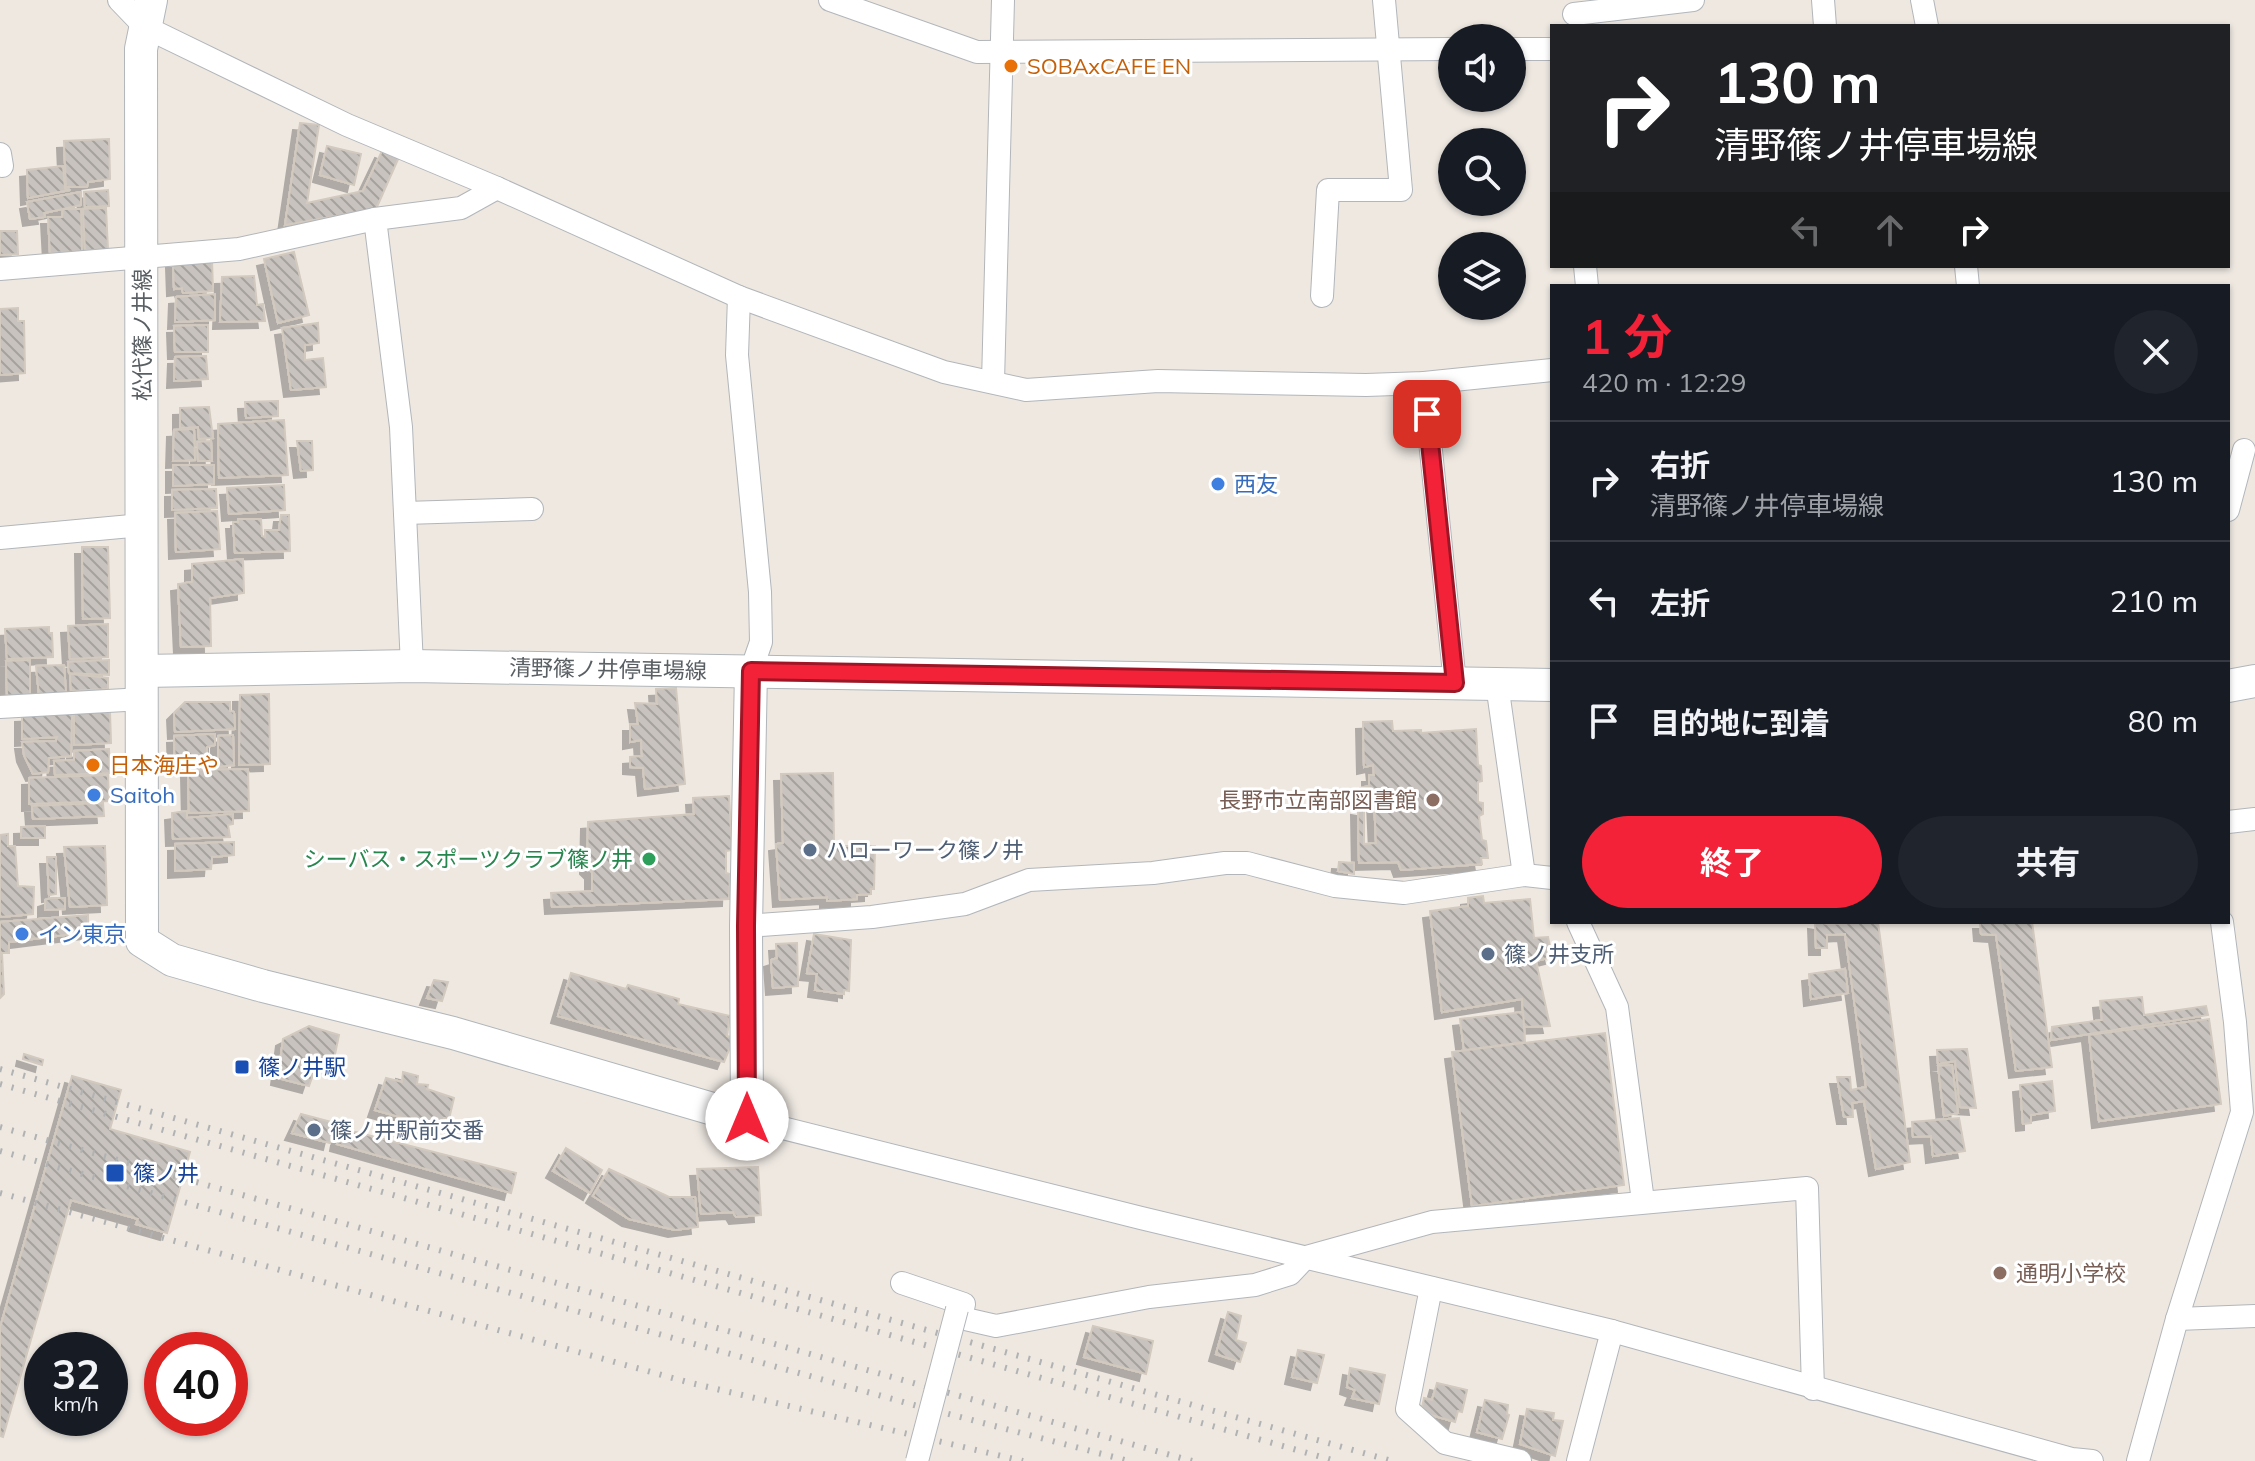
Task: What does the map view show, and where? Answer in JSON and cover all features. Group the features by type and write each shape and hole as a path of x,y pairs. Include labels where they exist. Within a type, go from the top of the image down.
{"main road":[{"name":"松代篠ノ井線","path":"148,14 141,49 142,941 172,960 453,1033 747,1119"},
{"name":"清野篠ノ井停車場線","path":"143,685 412,666 1550,685"},
{"path":"747,1119 746,926 751,671"},
{"path":"2230,686 2255,681"}],"street":[{"path":"119,0 347,125 497,188 739,297 944,372 1026,390 1158,381 1366,385 1424,383 1550,370"},
{"path":"830,0 977,52 1438,49"},
{"path":"993,382 1003,0"},
{"path":"1322,296 1328,190 1401,190 1384,0"},
{"path":"1573,13 1693,0"},
{"path":"1823,0 1825,24"},
{"path":"1922,0 1927,24"},
{"path":"1526,49 1550,49"},
{"path":"0,269 239,249 375,219 461,208 497,188"},
{"path":"375,219 401,427 412,666"},
{"path":"739,297 737,355 760,592 761,642 751,671"},
{"path":"1424,383 1455,683"},
{"path":"2230,501 2242,450"},
{"path":"405,513 532,509"},
{"path":"0,538 142,525"},
{"path":"1497,684 1524,875"},
{"path":"0,707 143,685"},
{"path":"2230,822 2255,819"},
{"path":"746,926 872,917 965,904 1029,880 1153,873 1225,863 1247,863 1335,886 1404,893 1524,875 1550,878"},
{"path":"1579,924 1617,1007 1643,1201"},
{"path":"2138,1461 2177,1319 2247,1115 2242,1112 2235,1022 2222,924"},
{"path":"747,1119 1612,1331 1813,1389 2072,1459 2092,1461"},
{"path":"902,1283 964,1304 961,1318 996,1326 1149,1297 1255,1285 1290,1274 1306,1257 1432,1222 1807,1188 1813,1389"},
{"path":"1431,1288 1407,1409 1445,1443 1520,1461"},
{"path":"917,1461 957,1309"},
{"path":"2177,1319 2255,1316"},
{"path":"1578,1461 1612,1331"},
{"path":"903,1461 915,1419"}],"building":[{"path":"300,123 319,125 307,203 363,191 382,151 399,157 376,209 285,225"},
{"path":"109,139 110,179 88,182 87,187 66,187 64,141"},
{"path":"327,146 361,154 354,185 320,175"},
{"path":"63,166 65,189 70,190 28,198 27,170"},
{"path":"108,190 109,206 85,207 84,192"},
{"path":"81,192 81,205 30,219 27,202"},
{"path":"106,208 108,250 85,250 83,209"},
{"path":"63,209 81,209 82,251 50,253 48,217 62,217"},
{"path":"0,231 17,231 18,254 0,255"},
{"path":"294,252 309,315 278,323 264,259"},
{"path":"212,260 213,291 183,293 182,288 174,289 173,261"},
{"path":"254,276 257,305 263,304 265,321 220,322 222,277"},
{"path":"215,294 215,320 175,322 176,297"},
{"path":"18,308 18,321 24,321 25,373 0,375 0,309"},
{"path":"318,323 319,343 305,345 305,360 323,358 326,387 291,390 282,328"},
{"path":"208,325 208,352 175,352 174,326"},
{"path":"206,356 208,379 174,381 175,357"},
{"path":"278,401 278,416 246,418 245,402"},
{"path":"209,407 213,438 199,439 198,427 180,428 180,408"},
{"path":"284,420 288,475 219,478 218,424"},
{"path":"194,429 195,460 173,461 174,430"},
{"path":"211,441 212,461 198,461 197,442"},
{"path":"297,441 312,441 313,470 301,471"},
{"path":"173,465 214,465 214,484 173,486"},
{"path":"284,485 285,510 229,514 227,488"},
{"path":"216,489 217,508 172,510 172,490"},
{"path":"217,511 220,549 176,552 175,513"},
{"path":"281,515 289,515 290,551 235,553 233,522 238,522 238,519 261,519 262,536 265,537 265,530 279,530"},
{"path":"82,547 108,547 110,618 83,619"},
{"path":"243,559 244,593 210,598 211,646 181,647 178,584 192,582 192,564"},
{"path":"108,624 108,657 70,659 68,626"},
{"path":"49,627 53,657 7,659 5,629"},
{"path":"30,660 30,694 7,696 6,661"},
{"path":"109,660 109,675 69,673 68,662"},
{"path":"64,665 66,693 39,695 36,666"},
{"path":"70,674 108,678 108,689 71,691"},
{"path":"676,688 685,784 645,789 643,768 630,767 630,757 642,756 641,740 630,742 630,724 638,724 635,703 657,704 656,689"},
{"path":"269,694 270,764 239,765 240,695"},
{"path":"185,702 230,702 235,729 175,732 174,713"},
{"path":"110,712 111,743 74,745 74,713"},
{"path":"72,713 71,756 49,758 48,772 33,774 22,742 56,741 57,737 22,739 22,715"},
{"path":"1392,721 1393,731 1421,730 1421,733 1476,729 1482,781 1478,782 1478,802 1483,803 1483,814 1479,816 1488,858 1481,858 1482,864 1401,870 1398,862 1359,863 1358,808 1364,809 1364,844 1376,843 1374,799 1360,800 1360,788 1369,786 1369,775 1374,775 1373,765 1364,767 1363,722"},
{"path":"215,734 215,745 207,747 207,763 175,765 174,736"},
{"path":"233,735 234,765 218,767 218,736"},
{"path":"109,749 110,773 55,775 54,761 74,760 74,751"},
{"path":"248,769 249,811 189,813 188,770"},
{"path":"833,773 834,846 875,846 874,889 871,889 871,894 857,895 857,899 780,900 776,844 783,843 781,774"},
{"path":"108,775 109,801 29,804 29,778"},
{"path":"729,796 732,850 726,851 726,873 730,874 729,899 552,907 551,893 592,891 592,872 587,867 588,822 694,814 693,798"},
{"path":"103,803 104,816 33,819 32,806"},
{"path":"187,811 187,818 233,814 233,824 228,825 230,837 173,839 172,813"},
{"path":"45,826 45,838 21,838 21,827"},
{"path":"8,834 8,846 15,846 18,886 34,887 33,914 0,917 0,835"},
{"path":"234,842 234,855 212,857 211,869 175,871 175,844"},
{"path":"105,846 107,905 70,907 64,847"},
{"path":"47,857 56,857 56,894 49,895"},
{"path":"1339,862 1354,863 1354,874 1338,871"},
{"path":"1483,896 1484,903 1530,899 1534,938 1548,937 1552,957 1536,961 1550,1026 1524,1027 1522,999 1442,1012 1430,911 1468,906 1468,898"},
{"path":"65,898 65,909 45,910 45,900"},
{"path":"88,915 88,932 9,942 9,953 2,953 4,994 0,998 0,922"},
{"path":"1815,924 1878,924 1910,1162 1876,1169 1864,1101 1852,1103 1853,1117 1844,1117 1837,1077 1850,1077 1851,1090 1866,1087 1845,934 1827,935 1827,948 1816,948"},
{"path":"1980,924 2032,924 2052,1067 2016,1071 1996,935 1981,934"},
{"path":"814,934 851,940 849,991 844,990 844,994 815,990 817,974 807,973"},
{"path":"797,943 798,986 773,988 771,960 777,958 776,944"},
{"path":"1845,969 1848,993 1811,999 1809,974"},
{"path":"571,973 626,989 628,985 679,999 678,1004 730,1016 727,1036 734,1038 724,1062 558,1016"},
{"path":"434,980 448,982 442,1001 427,998"},
{"path":"2142,997 2144,1015 2206,1006 2208,1015 2051,1040 2052,1027 2102,1020 2100,1001"},
{"path":"1523,1012 1525,1042 1464,1050 1460,1019"},
{"path":"2209,1019 2221,1104 2099,1121 2089,1035"},
{"path":"309,1026 339,1035 333,1064 317,1063 309,1086 278,1078 283,1039"},
{"path":"1605,1033 1624,1185 1472,1206 1452,1052"},
{"path":"1967,1049 1976,1108 1960,1107 1955,1061 1938,1064 1937,1050"},
{"path":"24,1054 43,1060 42,1065 23,1059"},
{"path":"1952,1065 1958,1113 1944,1116 1938,1066"},
{"path":"403,1072 418,1076 417,1084 428,1085 427,1089 454,1098 449,1119 444,1118 442,1129 375,1110 386,1078 402,1082"},
{"path":"72,1076 121,1090 110,1129 190,1152 167,1233 136,1224 138,1219 71,1200 33,1332 24,1332 24,1364 3,1437 0,1436 0,1328"},
{"path":"2052,1081 2055,1111 2031,1115 2031,1123 2023,1124 2020,1085"},
{"path":"301,1114 335,1123 330,1143 292,1133"},
{"path":"1959,1118 1965,1151 1933,1156 1931,1136 1913,1137 1912,1122"},
{"path":"340,1128 516,1173 511,1193 337,1144"},
{"path":"566,1148 602,1170 590,1193 553,1171"},
{"path":"758,1167 761,1215 736,1217 733,1212 701,1214 697,1169"},
{"path":"609,1169 669,1197 695,1197 698,1227 675,1230 629,1219 593,1196"},
{"path":"1228,1312 1241,1316 1236,1340 1246,1343 1240,1362 1216,1354"},
{"path":"1093,1326 1153,1341 1146,1374 1084,1357"},
{"path":"1298,1350 1324,1355 1317,1383 1292,1377"},
{"path":"1350,1368 1385,1375 1379,1404 1352,1398 1355,1390 1347,1387"},
{"path":"1437,1383 1467,1390 1462,1412 1458,1411 1455,1422 1421,1412 1424,1398 1432,1400"},
{"path":"1485,1400 1508,1405 1509,1415 1502,1439 1477,1432"},
{"path":"1527,1409 1554,1413 1553,1420 1563,1421 1555,1456 1520,1444"}],"railway":[{"path":"0,1069 1392,1461"},
{"path":"0,1084 1336,1461"},
{"path":"0,1127 1192,1461"},
{"path":"0,1151 914,1405 1129,1461"},
{"path":"0,1193 691,1383 1023,1461"}],"place":[{"name":"SOBAxCAFE EN","path":"1011,66"},
{"name":"西友","path":"1218,484"},
{"name":"日本海庄や","path":"93,765"},
{"name":"Saitoh","path":"94,795"},
{"name":"長野市立南部図書館","path":"1433,800"},
{"name":"ハローワーク篠ノ井","path":"810,850"},
{"name":"シーバス・スポーツクラブ篠ノ井","path":"649,859"},
{"name":"イン東京","path":"22,934"},
{"name":"篠ノ井支所","path":"1488,954"},
{"name":"篠ノ井駅","path":"242,1067"},
{"name":"篠ノ井駅前交番","path":"314,1130"},
{"name":"篠ノ井","path":"115,1173"},
{"name":"通明小学校","path":"2000,1273"}],"route":[{"path":"747,1119 746,926 751,671 1455,683 1427,414"}]}
